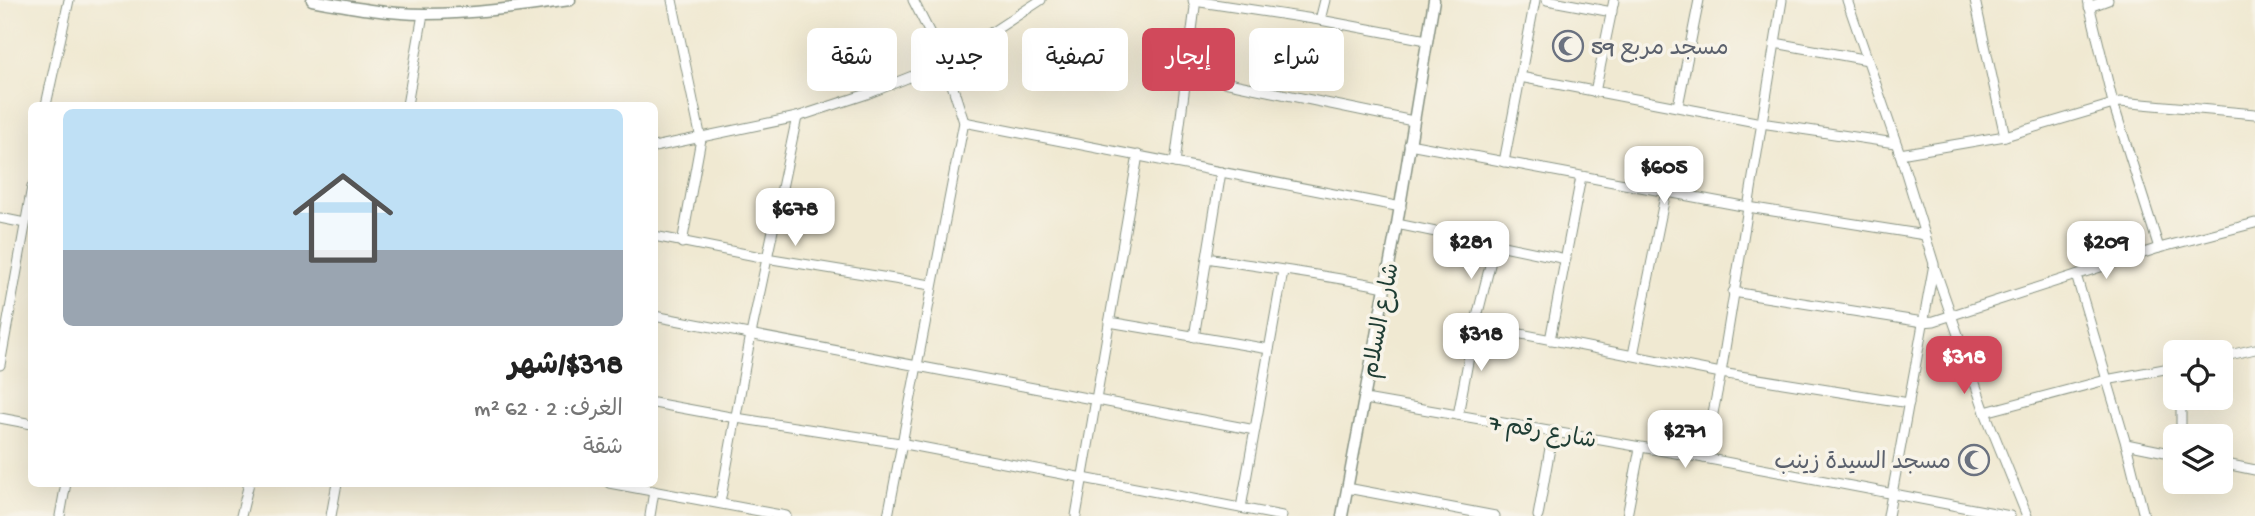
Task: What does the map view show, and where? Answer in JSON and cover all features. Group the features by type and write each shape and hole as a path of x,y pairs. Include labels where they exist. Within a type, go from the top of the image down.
{"street":[{"path":"47,102 69,0"},
{"path":"312,0 423,14 570,0"},
{"path":"672,0 701,139 682,243"},
{"path":"914,0 928,28"},
{"path":"999,28 1041,0"},
{"path":"1191,28 1194,0 1427,40"},
{"path":"1320,20 1325,0"},
{"name":"شارع السلام","path":"1342,516 1401,207 1434,0"},
{"path":"1504,162 1535,0"},
{"path":"1548,0 1612,12"},
{"path":"1595,92 1614,0"},
{"path":"1678,106 1699,0"},
{"path":"1704,458 1721,373 1782,0"},
{"path":"1847,0 1900,154 1951,317 2026,516"},
{"path":"1975,0 2005,136"},
{"path":"2108,0 2088,4 2113,103 2159,248"},
{"path":"408,102 423,14"},
{"path":"1775,43 1868,60"},
{"path":"658,146 797,117 911,77"},
{"path":"1520,77 1761,123 1895,143"},
{"path":"1235,84 1413,121"},
{"path":"888,516 964,122 955,91"},
{"path":"1175,163 1183,91"},
{"path":"1900,154 2005,136 2113,103 2130,102 2255,114"},
{"path":"720,503 766,258 797,117"},
{"path":"964,122 1401,207"},
{"path":"1409,144 1748,207 1924,234"},
{"path":"1076,516 1138,155"},
{"path":"1194,337 1221,172"},
{"path":"1549,340 1581,177"},
{"path":"1633,355 1666,191"},
{"path":"0,365 28,209"},
{"path":"0,218 25,223"},
{"path":"1733,292 1923,322 1951,317 2159,248 2255,223"},
{"path":"1397,225 1566,260"},
{"path":"658,237 931,285"},
{"path":"1458,415 1475,325 1496,245"},
{"path":"1207,258 1337,277 1385,287"},
{"path":"1888,516 1934,264"},
{"path":"1241,508 1283,271"},
{"path":"2076,275 2126,444 2144,516"},
{"path":"658,317 1255,430"},
{"path":"1109,322 1269,349"},
{"path":"1475,325 1721,373 1909,403"},
{"path":"2233,354 2255,349"},
{"path":"1985,412 2105,380 2163,370"},
{"name":"شارع رقم 7","path":"1365,399 1704,458 2010,516"},
{"path":"658,404 900,443 1282,516"},
{"path":"0,418 28,423"},
{"path":"1538,516 1553,431"},
{"path":"2126,444 2163,452"},
{"path":"1628,516 1640,448"},
{"path":"2233,465 2255,470"},
{"path":"60,516 65,487"},
{"path":"241,516 248,487"},
{"path":"331,516 334,487"},
{"path":"632,487 786,516"},
{"path":"1348,488 1495,516"},
{"path":"650,516 654,491"},
{"path":"1438,516 1440,506"}],"place":[{"name":"مسجد مربع 59","path":"1568,46"},
{"name":"مسجد السيدة زينب","path":"1974,460"}]}
